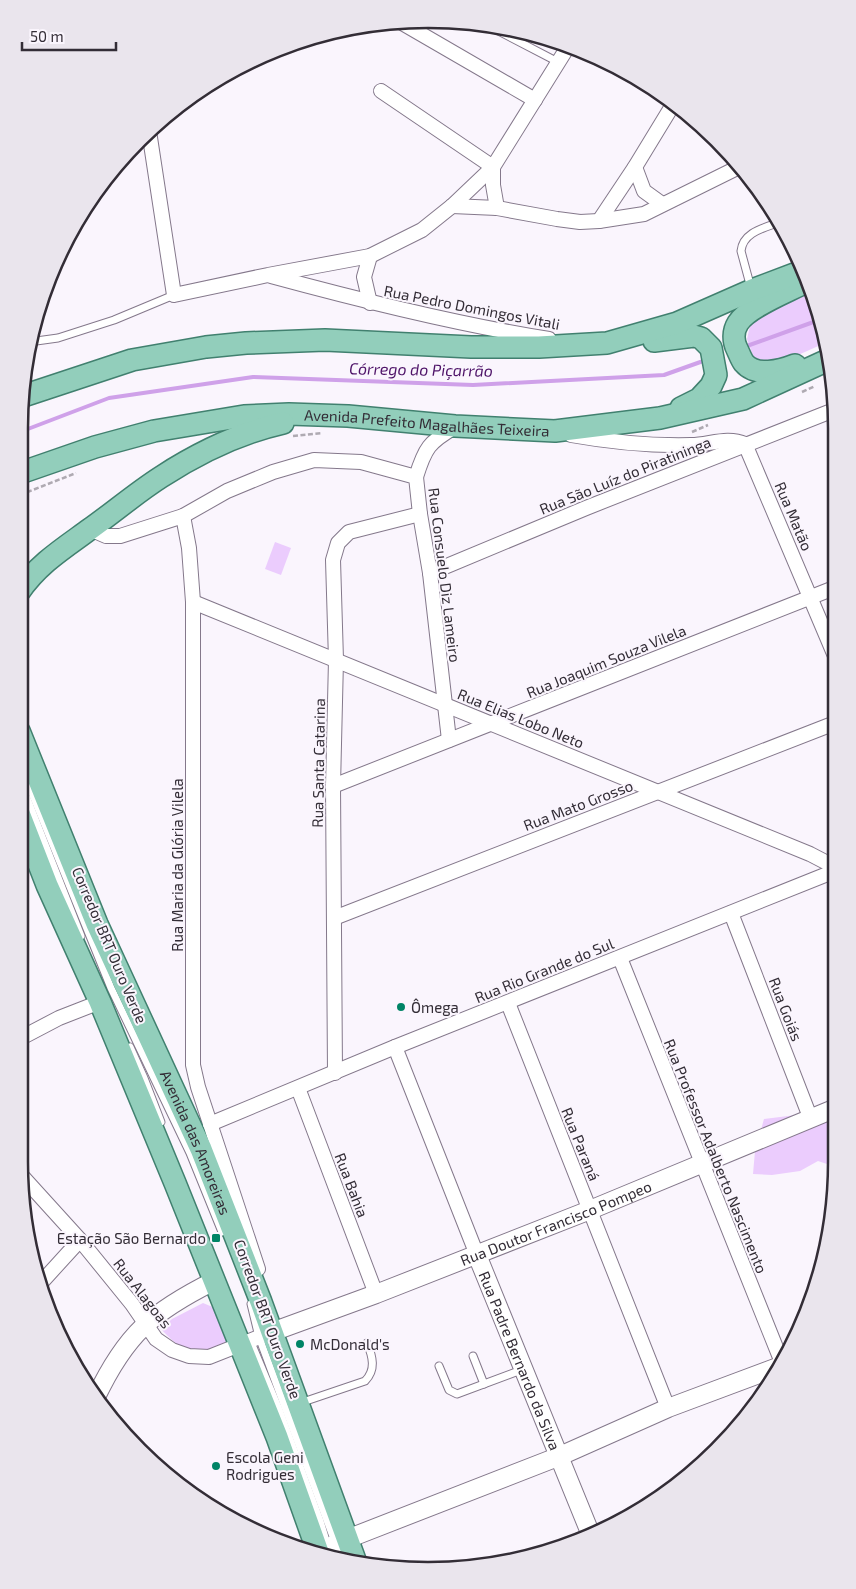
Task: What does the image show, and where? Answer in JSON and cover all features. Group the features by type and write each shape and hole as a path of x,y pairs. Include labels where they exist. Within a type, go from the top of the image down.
{"main road":[{"path":"597,344 677,323 752,290 797,273"},
{"path":"801,284 751,311 738,323 734,332 734,343 744,363 764,371 775,372 822,354"},
{"path":"29,394 132,360 206,347 246,343 325,340 471,347 539,347 597,344 631,345 694,336 701,338 711,348 716,375 711,386 699,399 660,418"},
{"name":"Avenida Prefeito Magalhães Teixeira","path":"28,470 154,431 244,416 330,415 455,426 555,432 660,418 742,399 823,362"},
{"path":"28,580 53,556 160,477 200,454 250,432 291,421 330,415"},
{"name":"Avenida das Amoreiras","path":"28,753 121,979 163,1064 201,1149 254,1297 253,1337 276,1437 329,1549"},
{"name":"Avenida das Amoreiras","path":"28,836 47,885 100,1002 214,1270 253,1337 298,1404 329,1549"}],"street":[{"path":"411,28 535,100"},
{"path":"151,139 174,295 370,256 422,230 452,206 493,167 565,52"},
{"path":"381,90 493,167"},
{"path":"599,221 636,166 670,109"},
{"path":"636,166 644,191 662,204"},
{"path":"493,167 493,185 497,208"},
{"path":"452,206 497,208 580,222 599,221 644,214 733,169"},
{"name":"Rua Pedro Domingos Vitali","path":"370,256 364,277 370,303 423,316 522,335 597,344"},
{"path":"268,275 370,303"},
{"name":"Rua São Luíz do Piratininga","path":"430,573 595,504 828,412"},
{"path":"416,478 428,447 437,437 455,426"},
{"path":"555,432 645,444 693,445 724,440 746,444"},
{"name":"Rua Matão","path":"746,444 828,639"},
{"name":"Rua Consuelo Diz Lameiro","path":"90,530 106,536 120,536 183,516 227,490 273,472 314,460 361,462 416,478 430,573 446,705 448,740"},
{"name":"Rua Santa Catarina","path":"334,1073 333,786 336,660 333,560 338,543 349,532 420,514"},
{"path":"183,516 189,548 193,602"},
{"name":"Rua Joaquim Souza Vilela","path":"333,786 828,590"},
{"name":"Rua Elias Lobo Neto","path":"193,602 658,791 810,854 828,863"},
{"name":"Rua Maria da Glória Vilela","path":"193,602 193,1065 198,1087 264,1290 254,1297"},
{"name":"Rua Mato Grosso","path":"334,918 828,727"},
{"name":"Rua Rio Grande do Sul","path":"210,1124 395,1047 828,874"},
{"name":"Rua Goiás","path":"730,913 810,1118"},
{"name":"Rua Professor Adalberto Nascimento","path":"620,958 779,1354"},
{"path":"28,1034 59,1018 100,1002"},
{"name":"Rua Paraná","path":"508,1003 668,1408"},
{"name":"Rua Padre Bernardo da Silva","path":"395,1047 588,1528"},
{"name":"Rua Bahia","path":"298,1088 376,1294"},
{"name":"Rua Doutor Francisco Pompeo","path":"253,1337 376,1294 477,1255 828,1111"},
{"name":"Rua Alagoas","path":"28,1183 80,1240 132,1304 156,1339 172,1350 189,1356 208,1357 253,1337"},
{"path":"45,1279 80,1240"},
{"path":"99,1390 124,1346 145,1323 214,1270"},
{"path":"330,1549 560,1456 668,1408 769,1370"}],"lane":[{"path":"506,35 558,62"},
{"path":"752,290 741,246 751,234 773,225"},
{"path":"37,341 58,338 114,320 174,295"},
{"name":"Corredor BRT Ouro Verde","path":"28,783 111,988 190,1153 226,1240"},
{"name":"Corredor BRT Ouro Verde","path":"28,801 86,947"},
{"name":"Corredor BRT Ouro Verde","path":"100,980 116,1017"},
{"name":"Corredor BRT Ouro Verde","path":"128,1044 144,1078 165,1133"},
{"name":"Corredor BRT Ouro Verde","path":"214,1270 237,1314"},
{"path":"298,1404 365,1381 370,1376 374,1364 367,1343"},
{"path":"473,1356 484,1384"},
{"path":"439,1366 449,1390 457,1394 524,1368"}],"shaded area":[{"path":"805,294 820,345 778,364 754,359 747,339 751,321"},
{"path":"275,542 291,548 281,575 265,569"},
{"path":"828,1111 828,1164 818,1161 800,1171 772,1175 753,1174 755,1151 764,1119"},
{"path":"203,1303 215,1308 228,1342 206,1352 193,1351 176,1343 161,1329 172,1319"}],"waterway":[{"name":"Córrego do Piçarrão","path":"744,347 814,322"},
{"name":"Córrego do Piçarrão","path":"28,429 109,398 253,377 473,385 664,375 706,360"}],"place":[{"name":"Ômega","path":"401,1007"},
{"name":"Estação São Bernardo","path":"216,1238"},
{"name":"McDonald's","path":"300,1344"},
{"name":"Escola Geni Rodrigues","path":"216,1466"}]}
